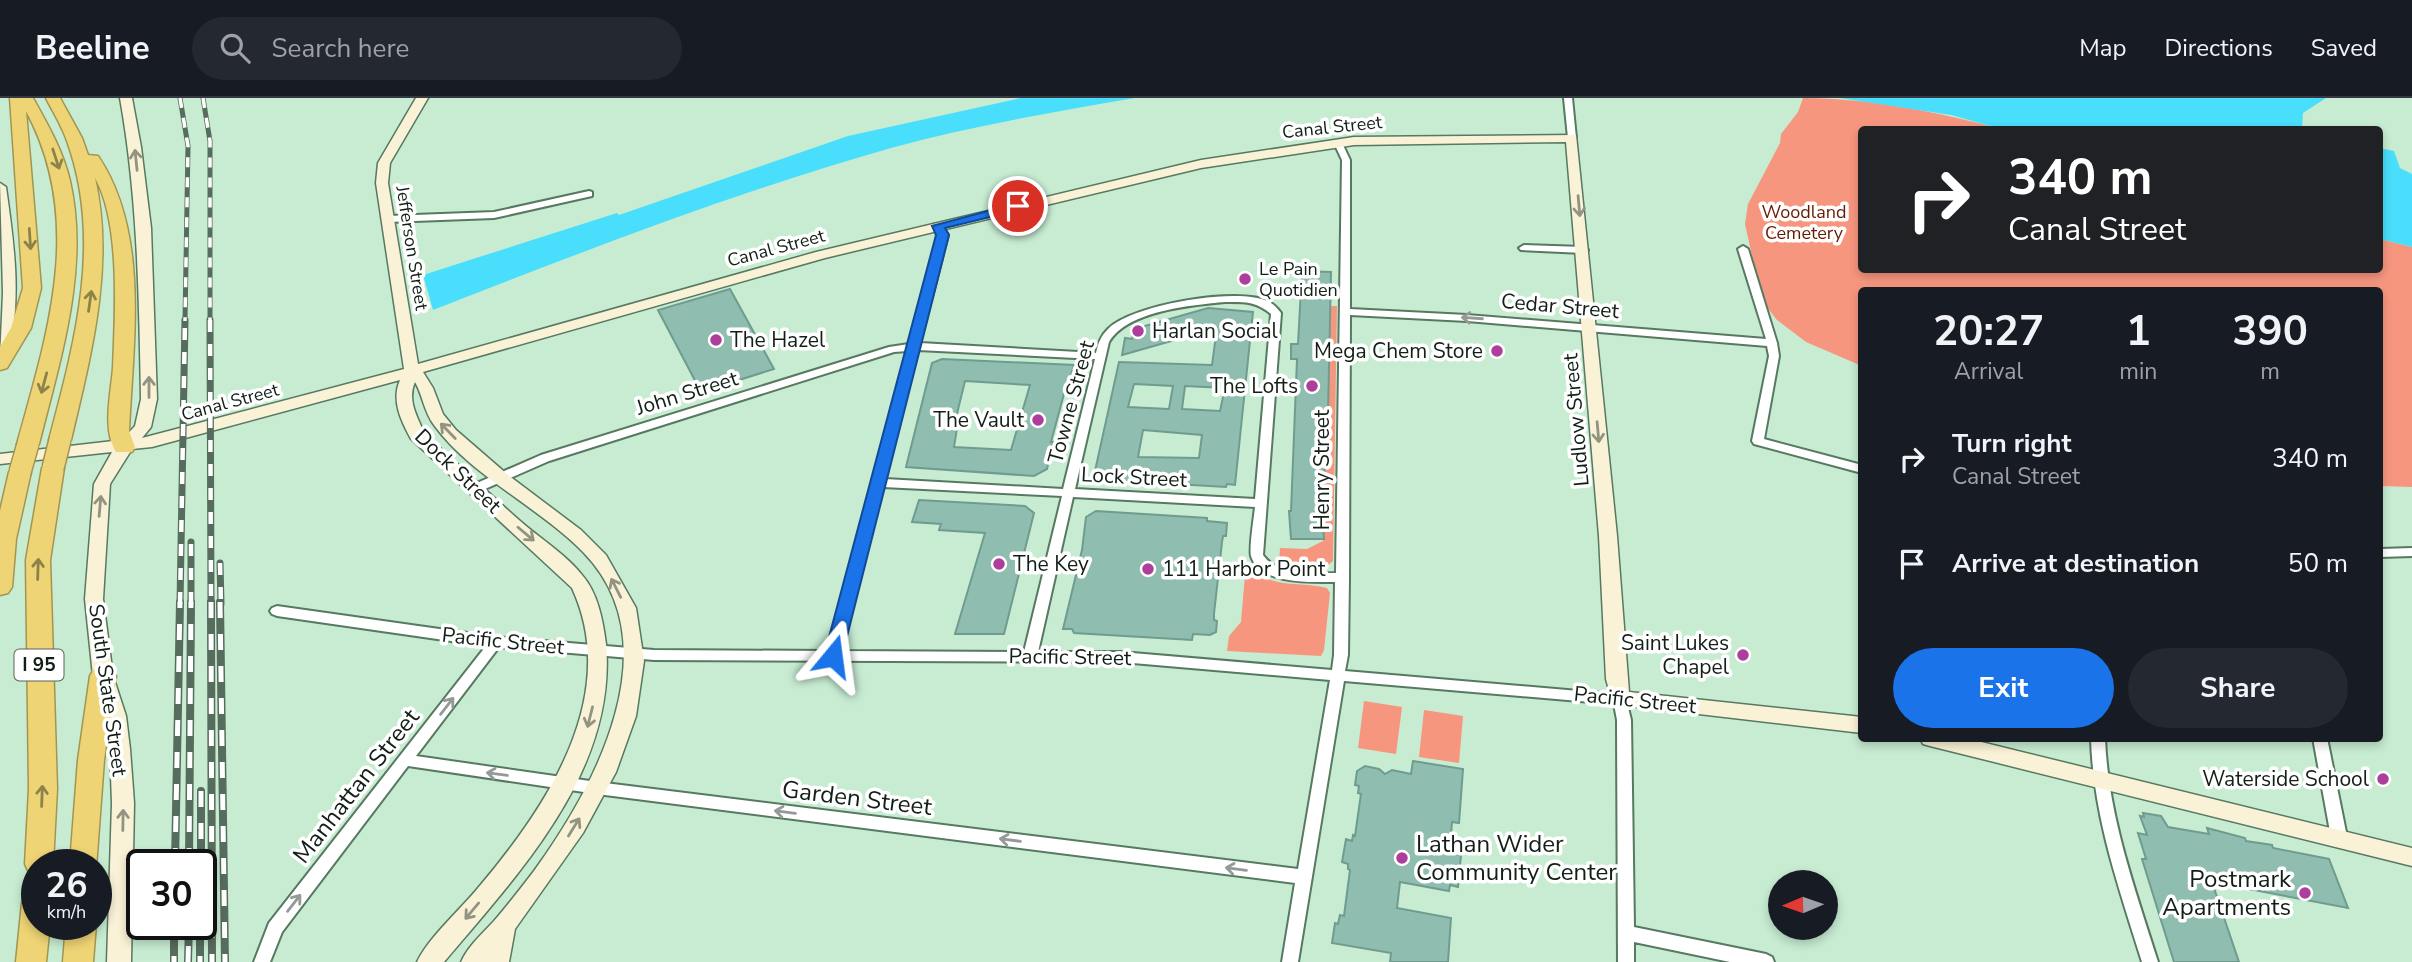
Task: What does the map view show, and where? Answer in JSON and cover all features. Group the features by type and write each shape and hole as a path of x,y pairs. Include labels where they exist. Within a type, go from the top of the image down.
{"highway":[{"path":"0,364 21,328 32,288 17,98"},
{"path":"0,587 5,539 20,472 58,330 65,286 68,237 65,195 58,164 48,137 26,98"},
{"name":"I 95","path":"41,849 43,789 38,560 53,468 88,320 95,257 90,187 77,142 53,98"},
{"path":"77,142 102,176 121,241 123,318 120,431 124,447"},
{"path":"85,849 91,760 103,676"},
{"path":"31,962 33,940"},
{"path":"78,962 80,940"}],"street":[{"name":"South State Street","path":"119,962 122,769 116,716 103,676 94,614 99,510 104,478 124,447 143,427 149,399 144,228 135,147 126,98"},
{"name":"Jefferson Street","path":"412,371 382,183 384,163 422,98"},
{"path":"1568,98 1572,138"},
{"name":"Canal Street","path":"0,459 124,447 208,428 798,261 1201,164 1338,143 1572,138"},
{"name":"Ludlow Street","path":"1572,138 1620,699"},
{"name":"Henry Street","path":"1290,962 1339,673 1343,578 1346,160 1338,143"},
{"path":"0,187 10,304 9,326 0,355"},
{"path":"388,219 494,215 589,194"},
{"path":"833,656 943,235 938,226"},
{"path":"1524,248 1583,250"},
{"path":"1744,249 1774,356 1758,441 1858,469"},
{"name":"Towne Street","path":"1030,656 1104,342 1115,327 1148,314 1192,302 1216,299 1254,300 1273,307 1276,313 1256,547 1260,562 1278,574 1343,578"},
{"name":"Cedar Street","path":"1344,312 1467,318 1772,343"},
{"name":"John Street","path":"474,489 545,458 885,351 915,346 1100,356"},
{"name":"Dock Street","path":"429,962 530,840 565,783 592,711 597,683 591,613 584,592 562,564 423,443 412,428 403,391 412,371 424,380 435,414 443,426 499,477 567,529 600,560 618,590 635,653 623,727 597,788 558,851 473,962"},
{"name":"Lock Street","path":"880,483 1260,503"},
{"path":"2383,553 2412,552"},
{"name":"Pacific Street","path":"276,611 496,642 635,653 706,656 1121,657 1339,673 1858,725"},
{"name":"Manhattan Street","path":"262,962 275,928 496,642"},
{"path":"1620,699 1623,720 1626,962"},
{"path":"1946,742 2412,857"},
{"path":"2098,742 2099,779 2150,962"},
{"path":"2321,742 2339,837"},
{"name":"Garden Street","path":"405,760 597,788 1304,877"},
{"path":"497,962 499,944 508,919"},
{"path":"1626,933 1766,962"}],"green space":[{"name":"Woodland Cemetery","path":"1803,98 1853,100 1903,107 1989,126 1858,126 1858,273 2383,273 2383,240 2412,247 2412,487 2383,486 2383,287 1858,287 1858,364 1806,342 1777,320 1762,301 1745,224 1748,204 1780,143 1781,134 1798,112"},
{"path":"1329,306 1337,306 1333,561 1322,570 1279,565 1280,548 1307,549 1323,541"},
{"path":"1246,563 1255,572 1274,581 1327,588 1330,593 1324,650 1321,656 1227,651 1229,636 1241,622"},
{"path":"1364,701 1402,707 1396,754 1358,748"},
{"path":"1424,710 1463,716 1459,763 1419,757"}],"water":[{"path":"1021,98 1135,98 951,133 833,165 660,223 433,310 423,275 617,213 619,215 848,136"},
{"path":"1840,98 2326,98 2303,113 2302,126 1990,126 1951,115"},
{"path":"2383,149 2394,151 2400,168 2412,174 2412,247 2383,240"}],"building":[{"name":"The Lofts","path":"1302,271 1331,272 1328,413 1322,513 1324,539 1291,539 1289,511 1297,359 1291,359 1291,344 1298,344"},
{"name":"The Hazel","path":"730,289 774,369 701,392 658,310"},
{"path":"1208,308 1253,312 1235,485 1227,484 1226,487 1105,480 1095,471 1119,362 1212,365 1217,328 1122,355 1125,338 1132,339 1134,329","holes":["1134,384 1173,386 1169,409 1128,407","1185,386 1225,388 1220,411 1182,409","1143,430 1202,435 1199,458 1138,457"]},
{"name":"The Vault","path":"942,359 1074,365 1051,442 1047,469 1034,476 906,467 932,363","holes":["965,381 1030,385 1011,450 954,447 958,422 955,422"]},
{"name":"The Key","path":"919,500 1025,506 1034,513 1004,634 955,634 985,533 939,530 941,524 912,522"},
{"name":"111 Harbor Point","path":"1096,511 1207,518 1207,521 1227,523 1226,536 1223,536 1222,542 1214,614 1214,620 1217,621 1216,632 1210,635 1193,634 1192,640 1074,633 1072,629 1063,629 1082,550 1086,517"},
{"name":"Lathan Wider Community Center","path":"1413,761 1463,769 1459,823 1452,822 1450,848 1453,848 1452,853 1461,855 1458,887 1450,885 1449,891 1400,882 1397,908 1451,918 1448,962 1390,962 1391,953 1332,943 1335,923 1338,924 1340,915 1344,916 1350,870 1348,864 1342,862 1346,839 1352,841 1353,835 1355,836 1361,794 1358,793 1359,786 1355,785 1357,771 1365,766 1379,769 1385,774 1392,770 1411,774"},
{"name":"Postmark Apartments","path":"2143,813 2161,816 2168,827 2209,834 2207,828 2245,838 2246,841 2272,845 2273,848 2329,859 2348,908 2212,882 2239,962 2174,962 2142,859 2146,859 2138,833 2147,835 2140,816 2144,817"}],"railway":[{"path":"180,98 188,146 185,321"},
{"path":"203,98 210,141 210,320"},
{"path":"180,604 185,320"},
{"path":"210,320 211,604"},
{"path":"191,542 191,602"},
{"path":"220,563 221,604"},
{"path":"175,849 180,602"},
{"path":"189,849 191,602"},
{"path":"211,602 212,962"},
{"path":"220,602 225,962"},
{"path":"201,791 201,849"},
{"path":"174,940 174,962"},
{"path":"188,962 189,940"},
{"path":"200,940 200,962"}],"place":[{"name":"Le Pain Quotidien","path":"1245,279"},
{"name":"Harlan Social","path":"1138,331"},
{"name":"The Hazel","path":"716,340"},
{"name":"Mega Chem Store","path":"1497,351"},
{"name":"The Lofts","path":"1312,386"},
{"name":"The Vault","path":"1038,420"},
{"name":"The Key","path":"999,564"},
{"name":"111 Harbor Point","path":"1148,569"},
{"name":"Saint Lukes Chapel","path":"1743,655"},
{"name":"Waterside School","path":"2383,779"},
{"name":"Lathan Wider Community Center","path":"1402,858"},
{"name":"Postmark Apartments","path":"2305,893"}],"route":[{"path":"833,656 943,235 938,226 1018,206"}]}
